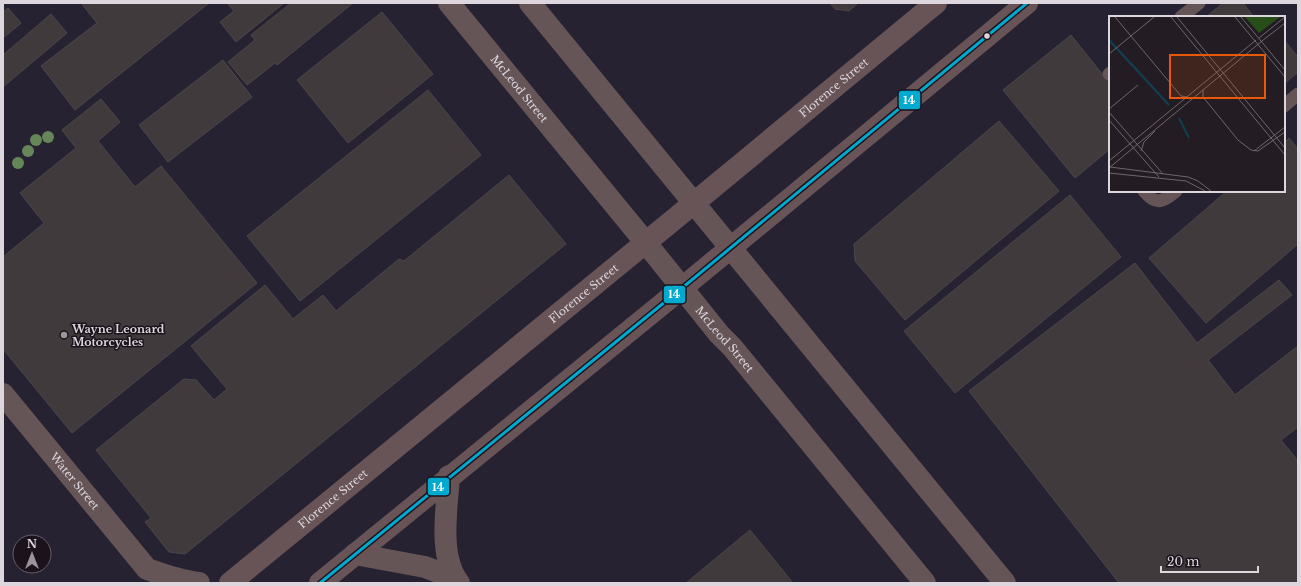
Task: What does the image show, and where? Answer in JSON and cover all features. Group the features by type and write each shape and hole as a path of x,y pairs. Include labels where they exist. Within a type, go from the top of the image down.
{"main road":[{"name":"Florence Street","path":"230,583 646,243 936,3"},
{"path":"320,583 449,476 682,288 1026,3"}],"street":[{"name":"McLeod Street","path":"449,3 719,334 732,347 925,583"},
{"path":"530,3 1006,583"},
{"name":"Water Street","path":"3,394 149,576 173,578 199,583"},
{"path":"449,476 445,538 447,554 457,580"},
{"path":"355,554 425,567 457,580"}],"lane":[{"path":"1182,16 1199,3"},
{"path":"1285,105 1298,94"},
{"path":"1145,192 1154,201 1161,201 1174,192"}],"shaded area":[{"path":"3,3 1298,3 1298,583 3,583"}],"building":[{"path":"81,3 209,3 75,110 41,66 97,23"},
{"path":"227,3 284,3 236,42 220,22 234,11"},
{"path":"291,3 353,3 277,65 275,63 247,85 228,62 255,40 251,35"},
{"path":"830,3 858,3 849,11 835,9"},
{"path":"1223,3 1243,3 1253,16 1207,16"},
{"path":"8,8 21,23 3,38 3,12"},
{"path":"382,12 433,74 348,143 297,80"},
{"path":"51,14 67,33 3,87 3,55"},
{"path":"1071,35 1109,83 1109,150 1075,178 1003,90"},
{"path":"1285,41 1298,57 1298,72 1285,83"},
{"path":"223,60 252,97 168,162 139,125"},
{"path":"428,90 481,155 300,301 247,236"},
{"path":"101,99 120,122 98,141 135,187 161,166 257,283 72,433 3,349 3,257 44,223 20,193 76,148 62,130"},
{"path":"999,121 1059,191 905,320 855,261 854,244"},
{"path":"1289,138 1298,149 1298,244 1206,323 1149,258 1226,192 1285,192 1285,142"},
{"path":"509,175 566,244 185,554 169,552 145,522 151,518 96,450 184,379 196,380 214,400 227,389 191,346 265,285 293,319 323,295 336,311 399,259 404,261"},
{"path":"1070,195 1121,257 955,393 904,331"},
{"path":"1135,263 1197,343 1279,280 1292,295 1208,360 1235,395 1298,346 1298,427 1281,440 1298,461 1298,583 1119,583 969,391"},
{"path":"750,530 793,583 686,583"}],"transit line":[{"name":"14","path":"320,583 682,288 1027,3"}],"place":[{"name":"Wayne Leonard Motorcycles","path":"64,335"}]}
